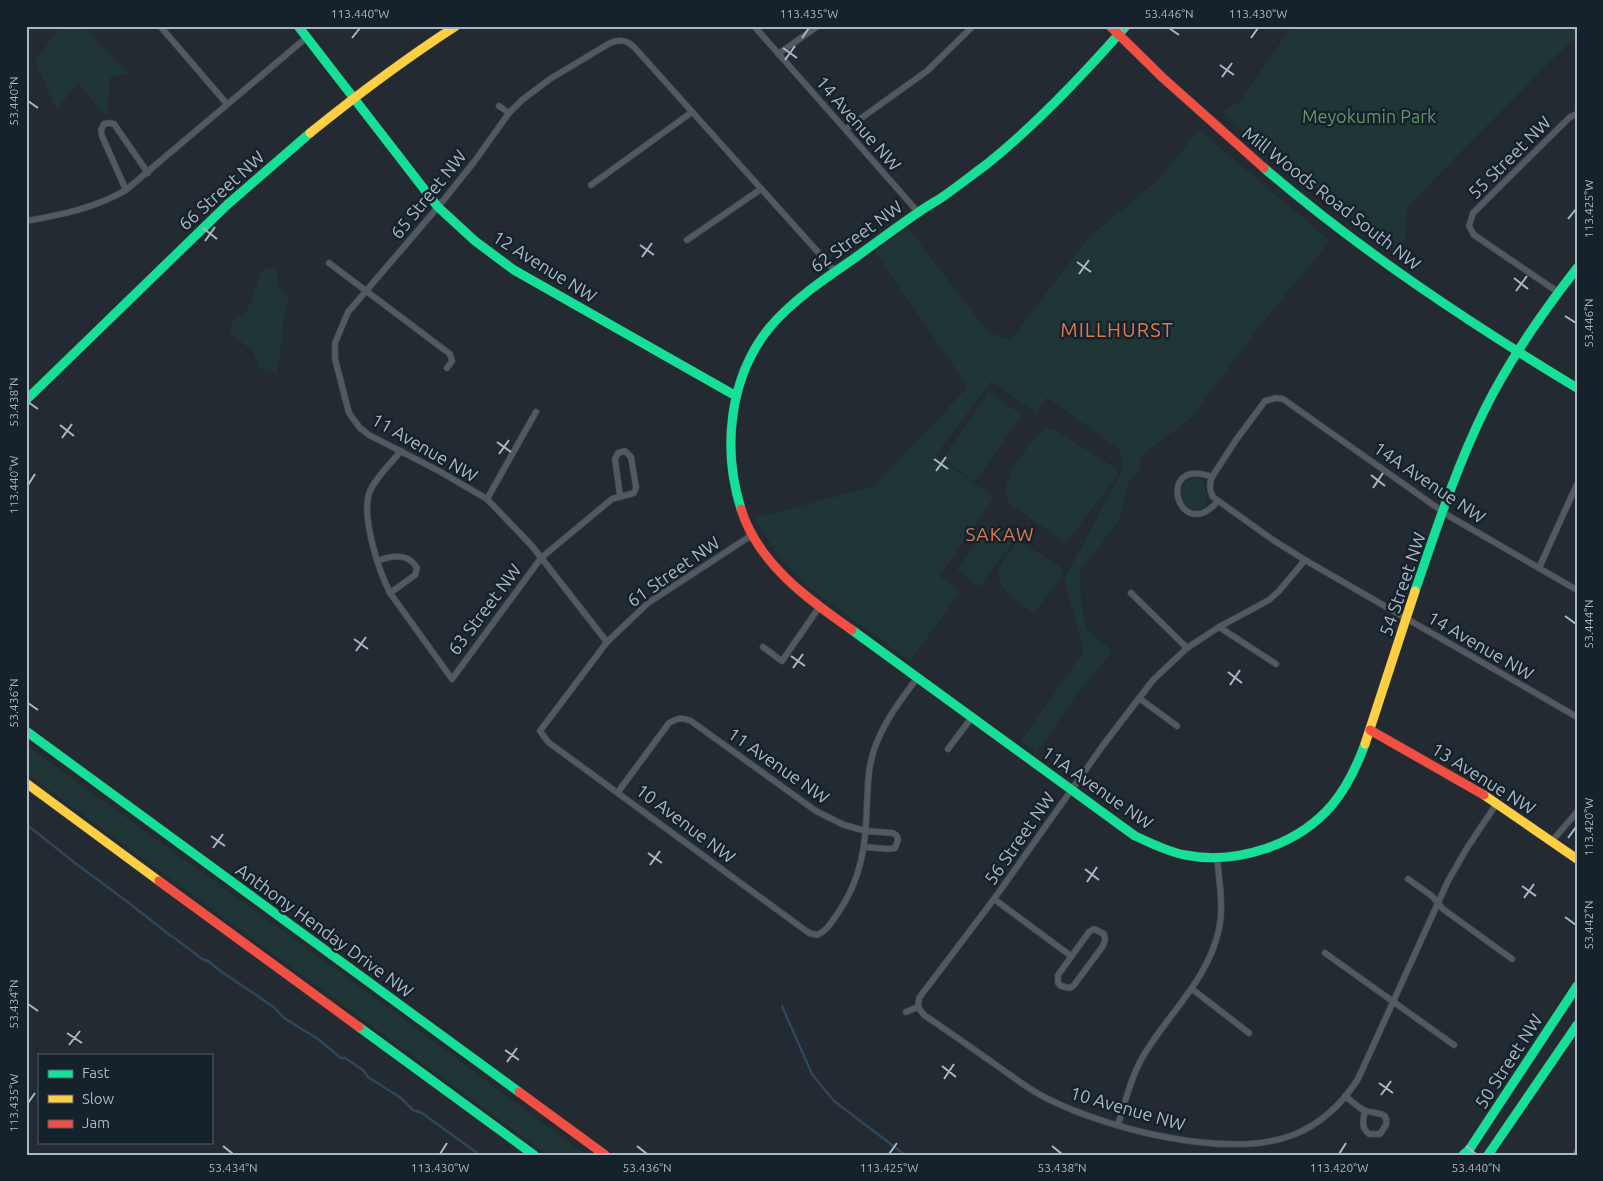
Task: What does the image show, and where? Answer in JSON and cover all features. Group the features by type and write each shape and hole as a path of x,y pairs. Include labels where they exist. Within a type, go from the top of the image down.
{"main road":[{"name":"12 Avenue NW","path":"298,26 438,208 475,241 514,270 736,396"},
{"name":"66 Street NW","path":"26,400 228,204 354,98 456,26"},
{"name":"Mill Woods Road South NW","path":"1110,26 1215,126 1297,196 1338,228 1430,295 1577,388"},
{"name":"62 Street NW","path":"752,535 740,505 730,462 731,426 736,396 744,369 761,340 788,308 835,271 918,212 934,203 1003,151 1078,80 1126,26"},
{"name":"54 Street NW","path":"1217,857 1251,852 1277,844 1320,817 1344,789 1370,730 1406,618 1443,512 1476,426 1516,351 1577,268"},
{"name":"11A Avenue NW","path":"752,535 779,572 820,606 916,678 1135,836 1178,853 1217,857"},
{"name":"13 Avenue NW","path":"1370,730 1497,803 1577,859"},
{"name":"Anthony Henday Drive NW","path":"26,731 605,1155"},
{"path":"26,783 534,1155"},
{"name":"50 Street NW","path":"1467,1153 1577,986"},
{"name":"50 Street NW","path":"1488,1155 1577,1025"}],"street":[{"path":"160,26 227,104"},
{"name":"14 Avenue NW","path":"754,26 918,212"},
{"path":"778,54 818,26"},
{"path":"846,129 928,71 973,26"},
{"path":"26,221 89,207 109,200 126,190 307,37"},
{"name":"65 Street NW","path":"335,359 335,342 342,322 348,312 438,208 509,113 522,100 550,79 610,43 624,40 634,47 692,112"},
{"path":"499,106 509,113"},
{"path":"591,185 692,112 835,271"},
{"name":"55 Street NW","path":"1558,292 1474,235 1469,226 1473,213 1570,117 1577,114"},
{"path":"126,190 102,136 104,124 114,124 148,172"},
{"path":"687,240 761,188"},
{"path":"329,264 450,354 452,361 447,368"},
{"name":"11 Avenue NW","path":"335,359 349,413 360,428 369,435 487,499 532,546 607,642"},
{"name":"14A Avenue NW","path":"1212,477 1236,440 1265,402 1270,399 1283,399 1443,512 1577,590"},
{"name":"11 Avenue NW","path":"487,499 536,412"},
{"path":"377,561 398,556 411,561 417,568 415,575 390,593 382,578 377,561 366,512 370,492 401,451"},
{"path":"541,558 612,499 631,494 636,487 631,456 625,451 618,453 615,459 620,496"},
{"path":"1212,477 1195,473 1184,477 1177,489 1179,502 1188,512 1196,515 1209,510 1218,502"},
{"name":"14 Avenue NW","path":"1212,477 1210,488 1213,497 1218,502 1306,560 1577,717"},
{"path":"1539,568 1577,484"},
{"name":"61 Street NW","path":"540,731 607,642 648,603 752,535"},
{"name":"63 Street NW","path":"390,593 452,679 541,558"},
{"name":"56 Street NW","path":"918,1007 919,998 994,899 1153,680 1187,648 1219,627 1269,600 1306,560"},
{"path":"1131,593 1187,648"},
{"path":"763,648 782,661 820,606"},
{"path":"1219,627 1276,664"},
{"path":"865,847 869,768 874,749 886,721 916,678"},
{"path":"1139,698 1177,726"},
{"path":"948,749 972,717"},
{"name":"11 Avenue NW","path":"618,792 669,723 678,718 684,718 691,721 816,811 844,826 866,831 893,833 897,836 898,840 895,848 865,847"},
{"name":"10 Avenue NW","path":"540,731 548,742 809,933 817,934 825,930 843,905 852,890 865,847"},
{"name":"10 Avenue NW","path":"918,1007 924,1015 1028,1088 1076,1112 1154,1134 1192,1141 1257,1143 1282,1138 1304,1130 1323,1119 1358,1079 1437,902 1459,861 1497,803"},
{"path":"1552,841 1577,812"},
{"path":"1118,1125 1130,1085 1141,1060 1192,989 1214,947 1220,928 1222,912 1217,857"},
{"path":"1408,879 1432,896 1442,908 1512,959"},
{"name":"56 Street NW","path":"994,899 1071,956"},
{"path":"1097,929 1104,934 1105,940 1102,946 1074,984 1070,988 1065,988 1058,983 1058,975 1071,956 1089,932 1097,929"},
{"path":"1325,953 1454,1045"},
{"path":"1192,989 1249,1033"},
{"path":"906,1012 918,1007"},
{"path":"1345,1096 1365,1111 1374,1111 1386,1117 1386,1125 1380,1134 1369,1134 1364,1128 1365,1111"}],"green space":[{"path":"61,26 83,26 128,73 110,77 107,114 101,111 79,83 56,109 35,61"},
{"name":"Meyokumin Park","path":"1292,26 1575,26 1577,28 1577,35 1408,205 1403,256 1238,127 1222,111 1239,103"},
{"path":"1199,130 1330,241 1263,322 1191,418 1141,456 1139,473 1130,479 1118,522 1080,571 1081,602 1086,628 1112,651 1074,698 1037,753 1021,741 1084,651 1064,580 1122,471 1120,450 1047,397 1036,413 991,381 935,456 994,497 940,576 960,592 910,661 808,587 779,557 754,518 873,487 968,387 875,252 908,228 988,332 1011,340 1088,238 1157,181"},
{"path":"277,267 278,283 289,301 284,317 279,374 260,369 253,352 230,332 232,320 240,317 249,306 263,269"},
{"path":"989,392 1022,415 975,482 943,459"},
{"path":"1046,427 1050,430 1052,428 1115,468 1117,476 1066,543 1010,504 1007,493 1010,472 1023,453"},
{"path":"1194,478 1201,479 1205,489 1207,505 1201,509 1188,506 1181,496 1183,486 1187,481"},
{"path":"992,522 1015,539 979,587 957,570"},
{"path":"1017,542 1021,542 1058,565 1063,575 1034,613 1008,594 999,581 1001,565"},
{"path":"26,745 379,1001 586,1155 548,1155 26,773"}],"waterway":[{"path":"26,824 202,959 208,961 275,1008 284,1018 318,1039 341,1058 345,1058 363,1070 368,1077 401,1098 413,1110 422,1113 480,1155"},
{"path":"782,1006 812,1074 834,1101 905,1155"}],"traffic: fast":[{"path":"298,26 438,207 475,241 514,270 736,396"},
{"path":"741,509 735,486 732,462 733,414 746,368 756,347 770,327 788,308 809,291 953,190 1006,148 1060,98 1126,26"},
{"path":"26,400 228,204 310,133"},
{"path":"1264,168 1377,257 1456,311 1577,388"},
{"path":"1415,591 1455,477 1484,411 1504,373 1527,337 1577,268"},
{"path":"852,630 1135,836 1179,854 1205,857 1245,854 1265,849 1302,831 1332,805 1351,776 1365,744"},
{"path":"26,731 519,1092"},
{"path":"1467,1153 1577,986"},
{"path":"1488,1155 1577,1025"},
{"path":"359,1027 534,1155"},
{"path":"1463,1155 1470,1149"}],"traffic: slow":[{"path":"310,133 418,51 456,26"},
{"path":"1365,744 1415,591"},
{"path":"26,783 159,881"},
{"path":"1484,795 1577,859"}],"traffic: jam":[{"path":"1110,26 1163,78 1264,168"},
{"path":"741,509 759,547 772,563 802,593 852,630"},
{"path":"1370,730 1484,795"},
{"path":"159,881 359,1027"},
{"path":"519,1092 605,1155"}],"district":[{"name":"MILLHURST","path":"1117,329"},
{"name":"SAKAW","path":"1000,534"}]}
